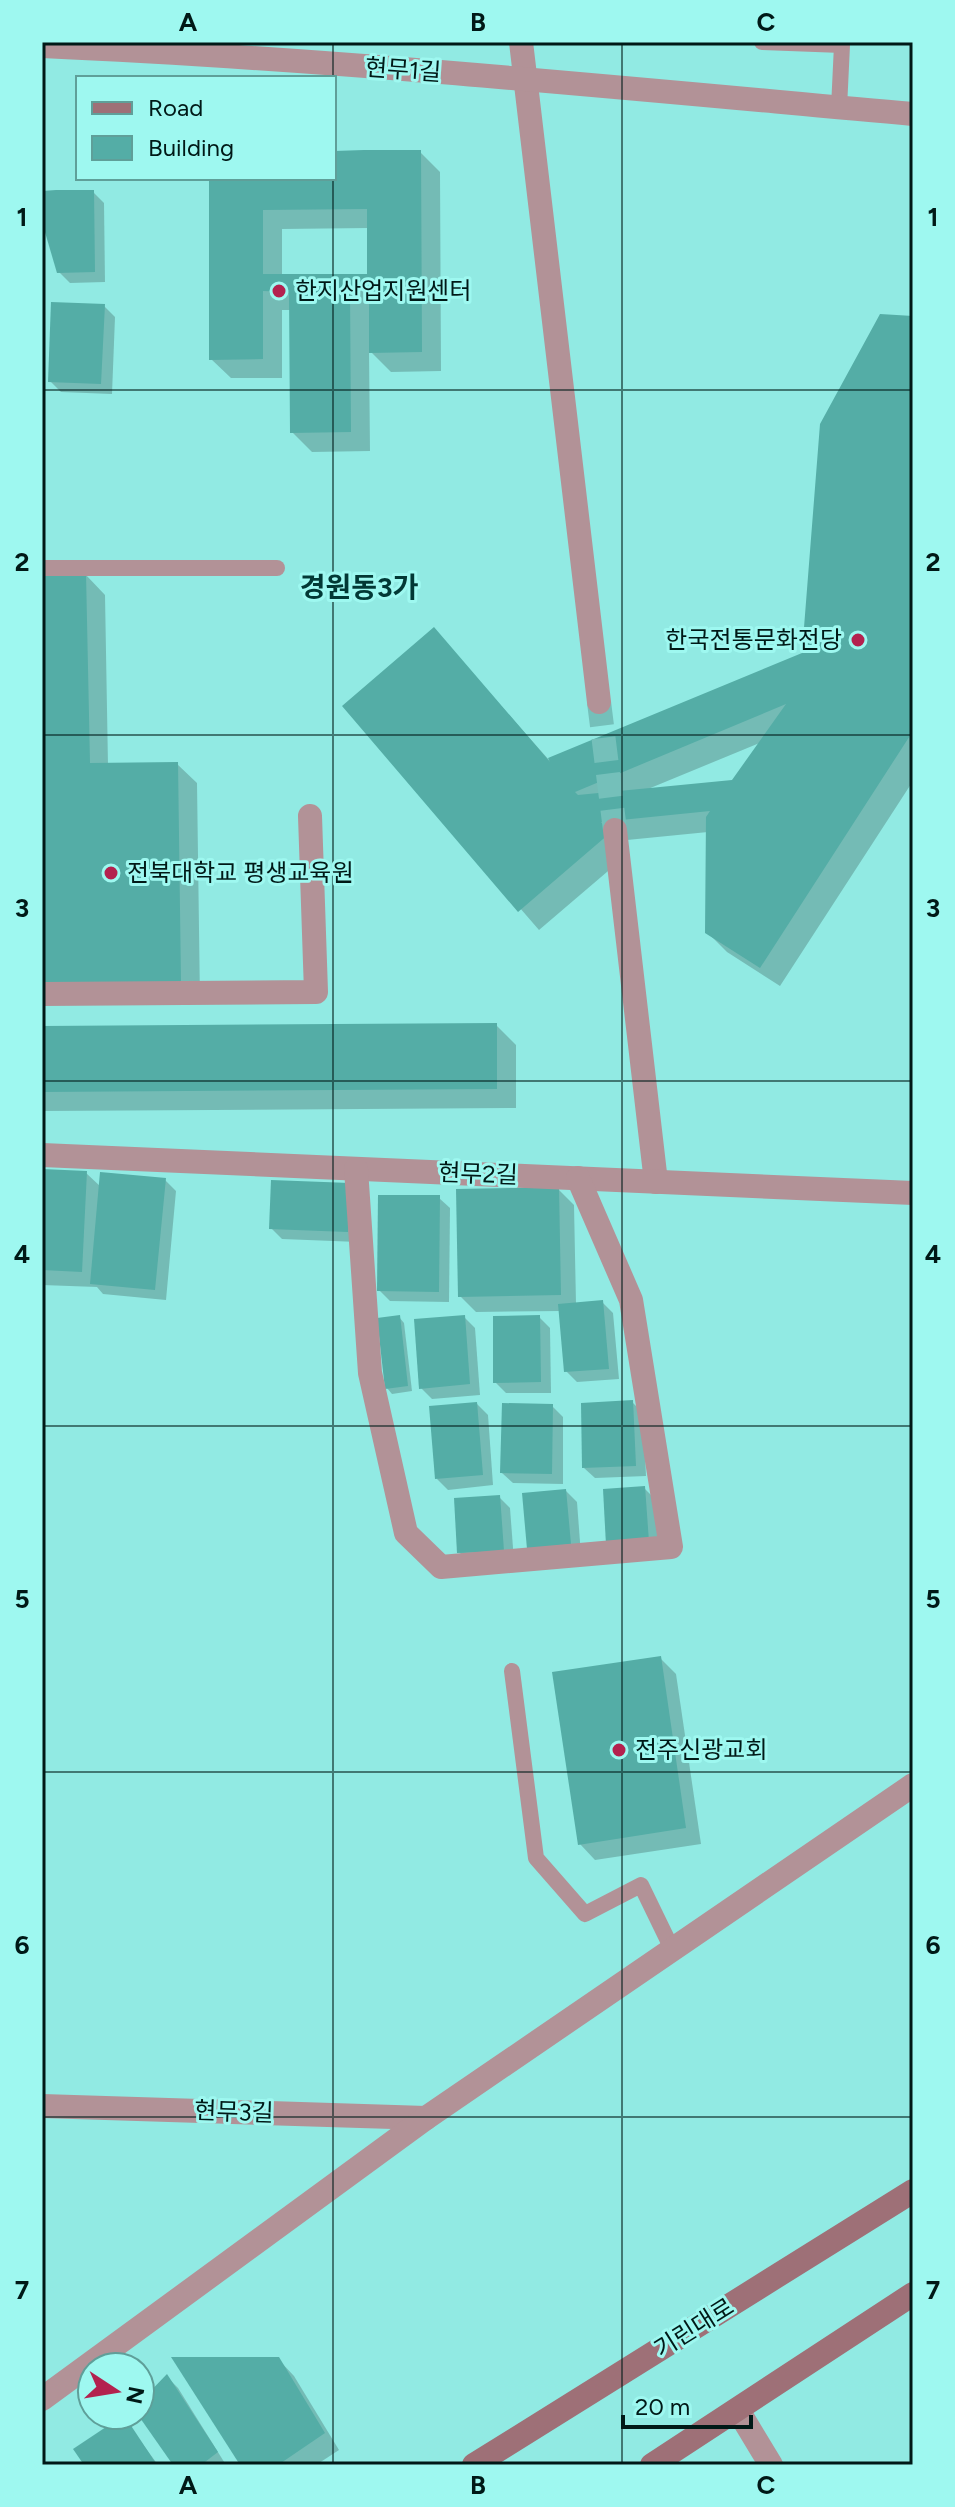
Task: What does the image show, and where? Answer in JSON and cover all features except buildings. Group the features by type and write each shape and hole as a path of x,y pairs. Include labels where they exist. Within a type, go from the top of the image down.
{"street":[{"path":"521,42 599,702"},
{"name":"현무1길","path":"42,46 260,50 525,79 913,114"},
{"path":"42,994 316,992 310,816"},
{"path":"615,830 656,1182"},
{"name":"현무2길","path":"42,1155 913,1193"},
{"path":"356,1169 370,1373 406,1533 441,1567 671,1547 631,1300 578,1178"},
{"path":"42,2399 426,2118 913,1785"},
{"name":"현무3길","path":"42,2106 426,2118"},
{"name":"기린대로","path":"474,2465 913,2191"},
{"path":"652,2465 739,2412 913,2294"},
{"path":"739,2412 771,2465"}],"lane":[{"path":"762,42 842,45 839,108"},
{"path":"42,568 277,568"},
{"path":"512,1671 536,1858 585,1914 641,1885 673,1951"}],"tunnel":[{"path":"599,702 615,830"}],"place":[{"name":"한지산업지원센터","path":"279,291"},
{"name":"한국전통문화전당","path":"858,640"},
{"name":"전북대학교 평생교육원","path":"111,873"},
{"name":"전주신광교회","path":"619,1750"}],"district":[{"name":"경원동3가","path":"359,587"}]}
